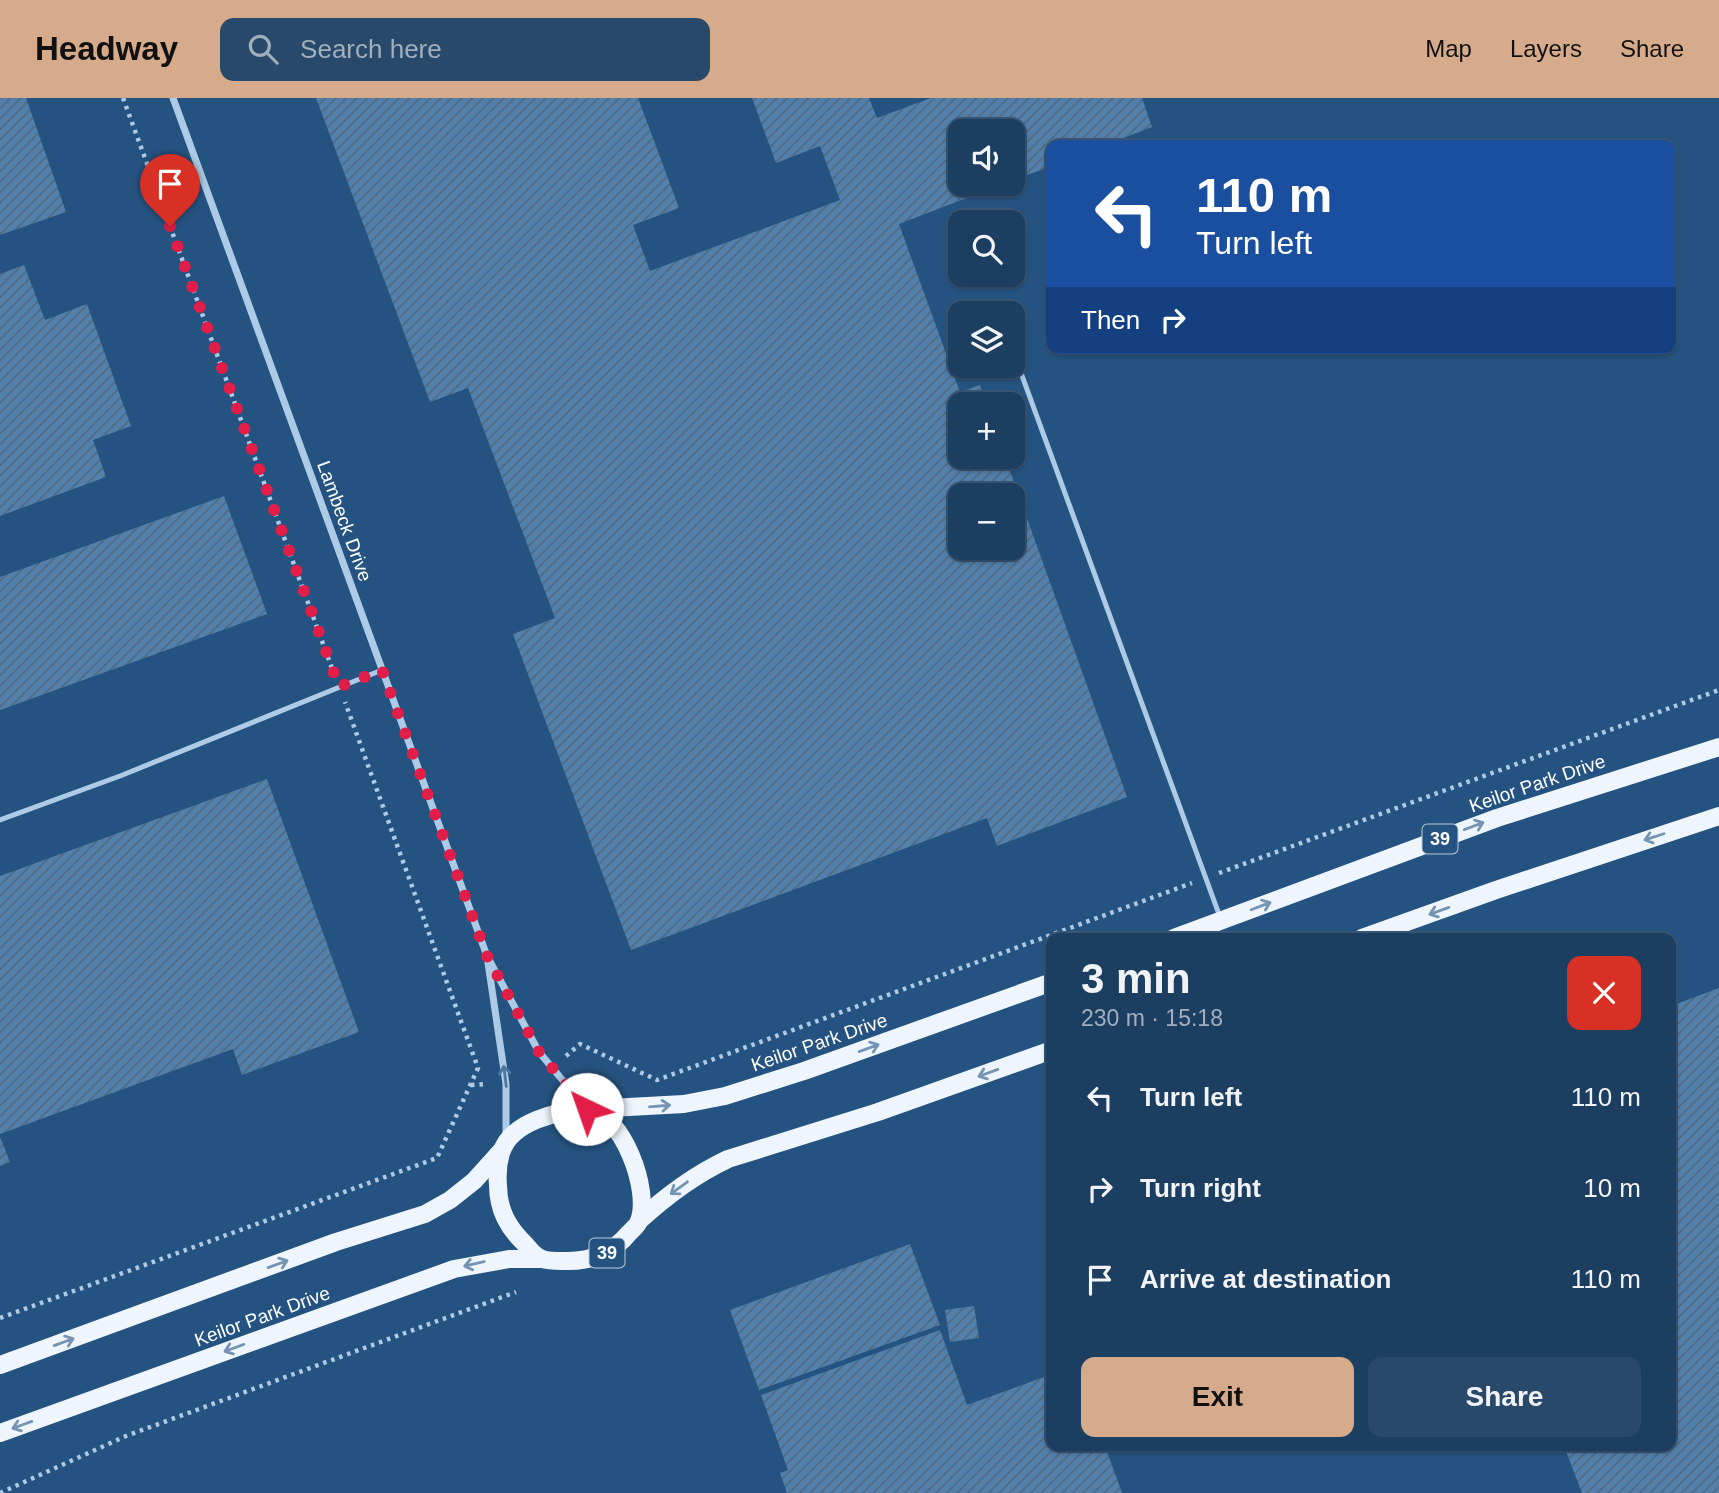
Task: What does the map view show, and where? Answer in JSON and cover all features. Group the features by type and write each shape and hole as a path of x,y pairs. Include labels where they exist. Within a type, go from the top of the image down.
{"main road":[{"name":"Keilor Park Drive","path":"1188,933 1497,818 1719,747"},
{"path":"1377,933 1496,890 1719,816"},
{"name":"Keilor Park Drive","path":"589,1109 684,1104 725,1096 804,1071 1046,984"},
{"name":"39","path":"542,1259 578,1262 609,1252 624,1240 659,1202 704,1170 728,1159 869,1115 1046,1052"},
{"path":"0,1365 336,1242 425,1214 450,1200 474,1181 503,1148 533,1121 551,1113 589,1109"},
{"name":"39","path":"589,1109 609,1123 623,1139 633,1157 642,1197 639,1222"},
{"path":"503,1148 498,1173 498,1196 503,1218 514,1234 542,1259"},
{"name":"Keilor Park Drive","path":"0,1433 454,1269 498,1260 542,1259"}],"street":[{"name":"Lambeck Drive","path":"173,98 487,956 539,1052 589,1109"},
{"name":"Lambeck Drive","path":"487,956 508,1104 503,1148"}],"lane":[{"path":"1023,378 1221,921"},
{"path":"0,820 120,776 382,670"}],"path":[{"path":"0,1318 438,1158 478,1068 123,98"},
{"path":"1056,933 1719,690"},
{"path":"551,1068 580,1044 657,1080 1046,937"},
{"path":"471,1085 506,1084"},
{"path":"0,1493 126,1436 516,1293"}],"building":[{"path":"0,98 26,98 66,212 0,235"},
{"path":"316,98 638,98 679,208 633,225 650,271 840,200 820,146 776,163 752,98 869,98 877,118 931,98 1142,98 1152,127 1118,140 1046,140 1046,168 1025,176 1025,119 948,119 948,196 972,196 899,224 948,359 948,378 955,378 960,392 948,392 948,469 1009,469 1014,483 948,483 948,560 1025,560 1025,513 1127,797 997,846 987,818 631,950 513,634 555,618 468,388 430,402"},
{"path":"24,265 45,320 87,304 131,426 93,440 106,477 0,516 0,274"},
{"path":"980,385 983,392 960,392"},
{"path":"224,496 267,614 0,710 0,577"},
{"path":"267,779 359,1032 242,1075 233,1049 0,1134 0,876"},
{"path":"1719,988 1719,1493 1582,1493 1566,1451 1676,1451 1676,1004"},
{"path":"0,1137 10,1162 0,1166"},
{"path":"910,1244 940,1325 759,1390 730,1310"},
{"path":"974,1306 979,1338 950,1342 945,1310"},
{"path":"940,1330 967,1405 1046,1376 1046,1451 1107,1451 1122,1493 787,1493 780,1473 788,1470 761,1395"}],"route":[{"path":"170,226 339,687 382,670 487,956 539,1052 587,1109"}]}
